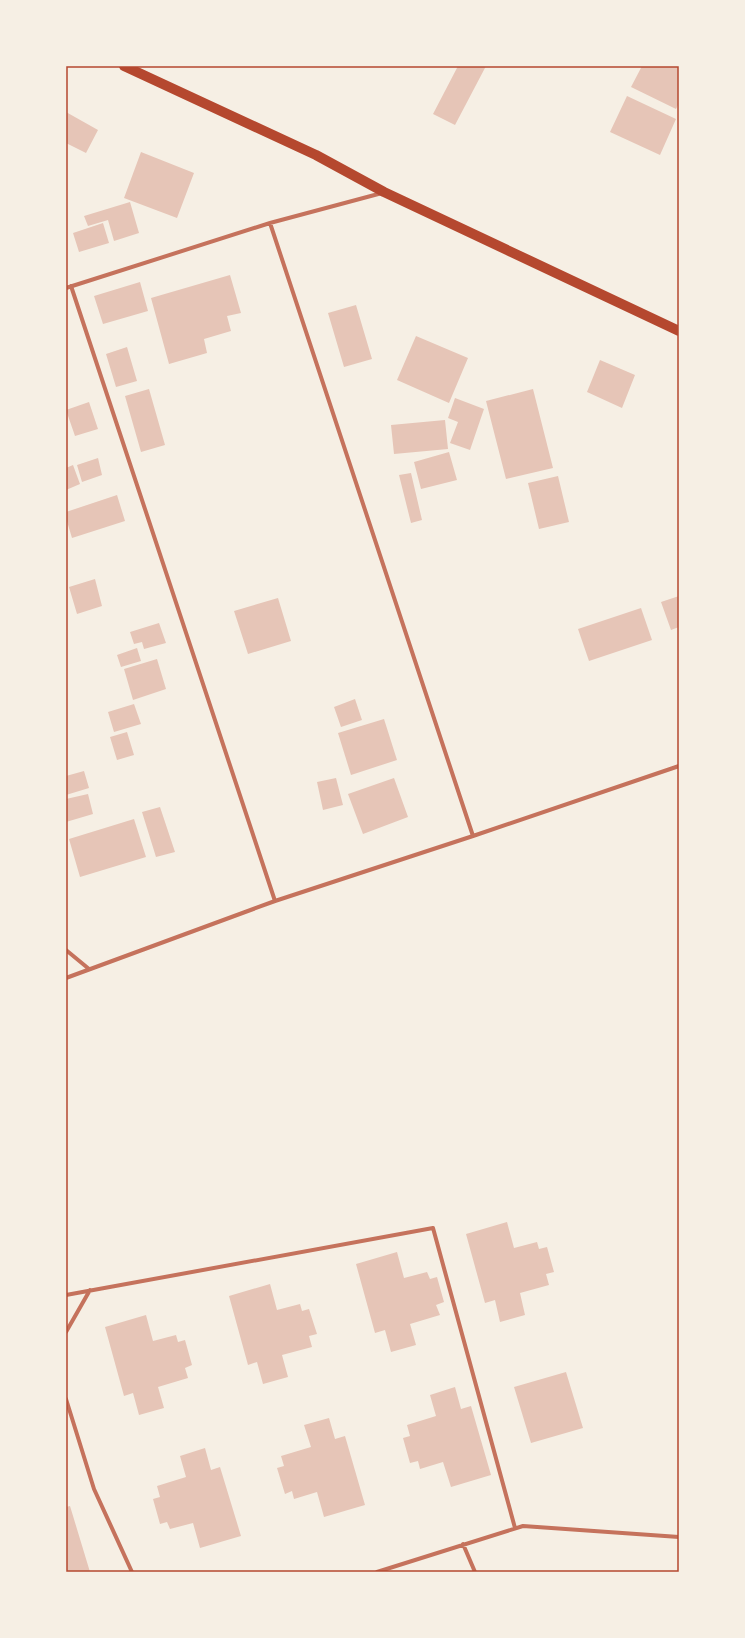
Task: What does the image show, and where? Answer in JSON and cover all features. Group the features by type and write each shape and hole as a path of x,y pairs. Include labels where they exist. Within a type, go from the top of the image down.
{"main road":[{"path":"124,66 316,156 384,192 679,331"}],"street":[{"path":"66,288 270,223 384,192"},
{"path":"270,223 473,836"},
{"path":"71,286 275,901"},
{"path":"66,978 275,901 679,766"},
{"path":"66,950 89,969"},
{"path":"66,1295 433,1228 515,1528"},
{"path":"66,1332 90,1290"},
{"path":"66,1400 94,1489 132,1572"},
{"path":"377,1572 523,1526 679,1537"},
{"path":"463,1544 475,1572"}],"building":[{"path":"458,66 486,66 455,125 433,114"},
{"path":"642,66 679,66 679,103 676,109 631,87"},
{"path":"627,96 676,119 660,155 610,132"},
{"path":"66,112 98,130 86,153 66,143"},
{"path":"141,152 194,173 177,218 124,198"},
{"path":"130,202 139,233 114,241 108,220 88,226 84,216"},
{"path":"103,223 109,243 79,252 73,233"},
{"path":"230,275 241,313 227,316 231,331 204,339 207,353 169,364 151,298"},
{"path":"140,282 148,311 103,324 94,296"},
{"path":"356,305 372,359 344,367 328,313"},
{"path":"416,336 468,358 449,403 397,380"},
{"path":"127,347 137,381 116,387 106,354"},
{"path":"600,360 635,375 622,408 587,392"},
{"path":"149,389 165,445 141,452 125,396"},
{"path":"533,389 553,468 506,479 486,401"},
{"path":"455,398 484,409 470,450 450,443 458,422 448,418"},
{"path":"89,402 98,429 75,436 66,410"},
{"path":"445,420 448,449 394,454 391,425"},
{"path":"449,452 457,480 421,489 414,462"},
{"path":"98,458 102,475 82,482 77,465"},
{"path":"73,465 80,484 66,490 66,468"},
{"path":"411,473 422,520 411,523 399,475"},
{"path":"558,476 569,522 539,529 528,483"},
{"path":"117,495 125,521 72,538 66,518 66,512"},
{"path":"95,579 102,606 77,614 69,587"},
{"path":"679,596 679,627 671,630 661,602"},
{"path":"278,598 291,641 248,654 234,611"},
{"path":"641,608 652,640 589,661 578,629"},
{"path":"159,623 166,643 144,649 142,642 134,644 130,632"},
{"path":"137,648 141,661 121,667 117,655"},
{"path":"157,659 166,689 133,700 124,669"},
{"path":"355,699 362,720 341,727 334,707"},
{"path":"134,704 141,724 114,732 108,712"},
{"path":"384,719 397,760 351,775 338,733"},
{"path":"127,732 134,755 117,760 110,737"},
{"path":"84,771 89,788 66,795 66,776"},
{"path":"336,778 343,805 323,810 317,782"},
{"path":"394,778 408,817 363,834 348,794"},
{"path":"88,794 93,814 66,822 66,799"},
{"path":"160,807 175,852 156,857 142,812"},
{"path":"134,819 146,857 80,877 69,839"},
{"path":"507,1222 514,1248 537,1242 539,1249 547,1247 554,1272 546,1274 549,1285 520,1293 525,1315 500,1322 495,1300 485,1303 466,1234"},
{"path":"397,1252 404,1278 427,1272 430,1279 437,1277 444,1302 436,1305 440,1315 410,1324 416,1345 391,1352 385,1330 375,1333 356,1264"},
{"path":"270,1284 277,1310 300,1304 302,1311 309,1309 317,1334 309,1336 312,1347 282,1355 288,1377 263,1384 257,1362 248,1365 229,1296"},
{"path":"146,1315 153,1341 176,1335 178,1342 185,1340 192,1365 185,1368 188,1378 158,1387 164,1408 139,1415 133,1393 124,1396 105,1327"},
{"path":"566,1372 583,1428 531,1443 514,1387"},
{"path":"455,1387 461,1409 471,1406 491,1475 451,1487 443,1462 420,1469 418,1461 410,1463 403,1438 410,1436 407,1425 436,1416 430,1395"},
{"path":"329,1418 335,1439 345,1436 365,1505 324,1517 317,1492 294,1499 292,1491 285,1494 277,1468 284,1466 281,1456 311,1447 304,1425"},
{"path":"205,1448 211,1470 220,1467 241,1536 200,1548 193,1523 170,1529 167,1522 160,1524 153,1499 160,1497 157,1486 186,1477 180,1456"},
{"path":"70,1506 90,1572 66,1572 66,1507"}]}
